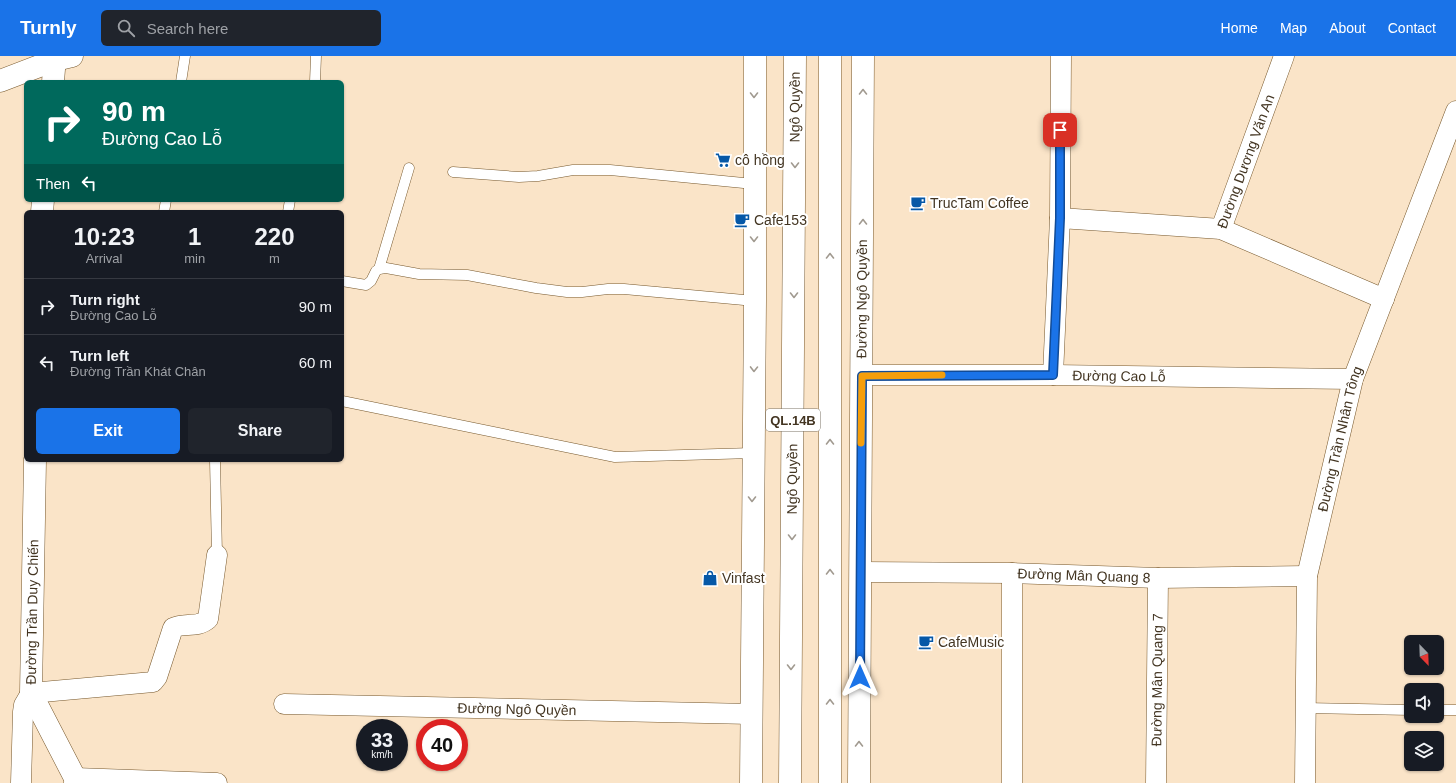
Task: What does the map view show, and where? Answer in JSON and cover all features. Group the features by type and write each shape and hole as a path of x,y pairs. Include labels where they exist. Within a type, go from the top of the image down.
{"main road":[{"path":"751,783 755,301 755,56"},
{"name":"Ngô Quyền","path":"790,783 795,56"},
{"name":"QL.14B","path":"830,56 830,783"},
{"name":"Đường Ngô Quyền","path":"859,783 863,56"},
{"path":"0,81 61,57"},
{"path":"54,80 61,57"},
{"name":"Đường Trần Duy Chiến","path":"35,462 31,692 75,780"}],"street":[{"path":"1053,375 1060,218 1060,56"},
{"name":"Đường Dương Văn An","path":"1060,218 1221,229 1284,56"},
{"name":"Đường Trần Nhân Tông","path":"1305,783 1307,576 1353,379 1384,299 1448,153 1456,111"},
{"path":"1221,229 1384,299"},
{"name":"Đường Cao Lỗ","path":"862,376 1053,375 1353,379"},
{"path":"21,783 23,712 24,705 31,692 153,682 158,677 173,628 178,625 202,625 208,619 217,555"},
{"name":"Đường Mân Quang 8","path":"860,572 1012,573 1158,578 1307,576"},
{"path":"1012,573 1012,783"},
{"name":"Đường Mân Quang 7","path":"1156,783 1158,578"},
{"name":"Đường Ngô Quyền","path":"284,704 751,714"},
{"path":"75,780 217,783"}],"lane":[{"path":"181,80 185,56"},
{"path":"315,80 316,56"},
{"path":"344,281 366,284 371,281 376,271 379,269 408,168"},
{"path":"453,172 519,177 538,176 573,170 610,170 754,184"},
{"path":"379,269 386,268 419,274 467,275 536,288 567,292 624,289 755,301"},
{"path":"344,401 615,457 753,453"},
{"path":"215,462 217,555"},
{"path":"1305,708 1404,710"},
{"path":"1444,710 1456,710"}],"slow traffic":[{"path":"861,443 862,376 942,375"}],"place":[{"name":"cô hồng","path":"723,160"},
{"name":"TrucTam Coffee","path":"918,203"},
{"name":"Cafe153","path":"742,220"},
{"name":"Vinfast","path":"710,578"},
{"name":"CafeMusic","path":"926,642"}],"route":[{"path":"860,677 862,376 1053,375 1060,218 1060,130"}]}
